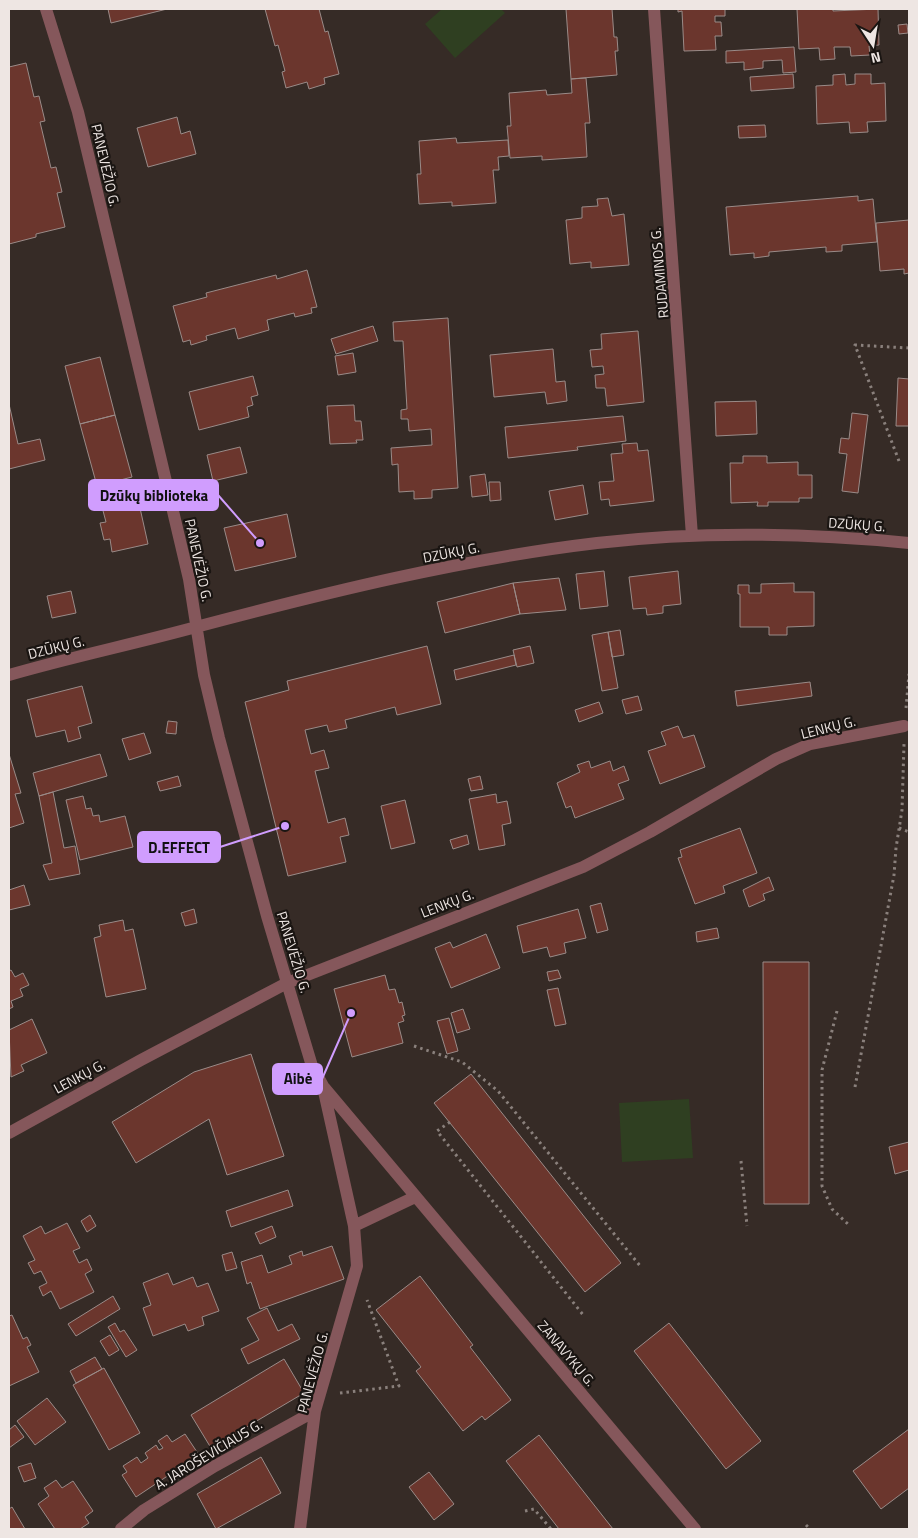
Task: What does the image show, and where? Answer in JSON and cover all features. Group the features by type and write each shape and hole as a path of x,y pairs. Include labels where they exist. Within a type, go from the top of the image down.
{"street":[{"name":"PANEVĖŽIO G.","path":"46,9 80,121 189,578 204,675 219,738 312,1066 323,1086 415,1196"},
{"name":"RUDAMINOS G.","path":"654,9 692,536"},
{"name":"DZŪKŲ G.","path":"9,675 196,627 417,574 514,554 598,543 692,536 805,535 909,544"},
{"name":"LENKŲ G.","path":"9,1133 141,1060 287,983 583,867 650,832 776,759 810,744 904,726"},
{"name":"PANEVĖŽIO G.","path":"300,1529 315,1411 357,1266 354,1226 323,1086"},
{"path":"354,1226 415,1196"},
{"name":"ZANAVYKŲ G.","path":"415,1196 695,1529"},
{"name":"A. JAROŠEVIČIAUS G.","path":"121,1529 144,1510 207,1471 315,1411"}],"path":[{"path":"899,462 855,345 909,348"},
{"path":"855,1087 894,875 902,810 904,726 909,674"},
{"path":"899,828 909,832"},
{"path":"837,1011 822,1070 822,1186 832,1209 849,1225"},
{"path":"414,1046 462,1062 498,1091 641,1268"},
{"path":"450,1122 437,1132 584,1316"},
{"path":"741,1162 747,1226"},
{"path":"320,1395 400,1386 367,1299"},
{"path":"525,1511 534,1509 551,1529"},
{"path":"806,1525 810,1529"}],"green space":[{"path":"442,9 501,9 505,13 455,58 425,24"},
{"path":"689,1099 693,1158 622,1162 619,1103"}],"building":[{"path":"108,9 167,9 111,23"},
{"path":"265,9 319,9 325,32 328,31 339,74 324,78 325,84 309,89 307,82 286,88 282,72 285,71 278,45 275,46"},
{"path":"566,9 612,9 614,37 617,37 618,51 615,51 617,75 571,79"},
{"path":"678,9 725,9 725,16 715,16 715,22 721,22 722,36 715,36 716,50 684,51 682,11 678,12"},
{"path":"797,9 833,9 833,11 878,9 879,45 869,46 870,55 851,56 850,47 834,47 835,59 820,60 819,48 799,49"},
{"path":"907,24 908,33 899,34 898,25"},
{"path":"794,47 796,72 783,73 782,60 763,61 763,68 744,70 744,62 726,63 726,51"},
{"path":"26,63 34,97 39,96 45,121 40,122 51,168 56,167 62,192 57,193 65,227 36,234 36,237 9,244 9,67"},
{"path":"793,74 794,88 751,91 750,77"},
{"path":"845,74 846,85 855,84 855,74 871,74 871,84 885,83 886,121 867,122 868,132 850,133 849,122 817,124 816,86 833,85 833,75"},
{"path":"586,78 590,123 585,123 587,157 542,160 542,156 510,158 507,126 511,126 509,93 546,90 547,95 572,93 571,79"},
{"path":"177,117 181,134 190,131 196,154 148,167 137,128"},
{"path":"765,125 766,137 739,138 738,126"},
{"path":"456,138 457,143 508,140 509,156 498,157 499,170 493,170 496,203 452,206 452,202 419,204 417,174 421,174 419,141"},
{"path":"858,196 858,201 873,199 877,242 842,245 842,251 826,252 826,247 769,252 769,256 754,258 754,253 730,255 726,207"},
{"path":"608,198 612,216 624,214 629,265 591,268 591,262 570,264 566,220 582,218 582,207 598,206 597,199"},
{"path":"909,220 909,273 904,274 904,269 880,271 876,223"},
{"path":"307,270 317,307 311,308 312,313 295,317 294,313 267,320 269,330 238,339 235,328 206,336 207,340 191,345 190,340 183,342 173,306 207,297 206,293 276,275 277,279"},
{"path":"448,318 458,488 432,490 432,498 414,499 414,491 399,492 398,464 392,465 391,448 432,445 431,429 409,431 408,419 401,419 401,410 407,409 403,341 394,341 393,322"},
{"path":"373,326 378,341 336,354 331,339"},
{"path":"638,331 644,402 607,406 605,388 596,388 595,375 604,374 603,366 592,367 590,350 602,349 601,334"},
{"path":"553,349 556,382 565,381 567,401 547,404 545,392 494,397 490,355"},
{"path":"353,353 356,372 338,375 335,356"},
{"path":"100,357 115,415 80,424 65,366"},
{"path":"253,376 258,395 251,397 253,405 247,407 249,417 199,430 189,392"},
{"path":"898,378 909,379 909,426 896,426"},
{"path":"756,401 757,434 716,436 715,402"},
{"path":"9,404 18,444 40,439 45,460 9,469"},
{"path":"354,405 355,421 361,421 363,440 356,440 357,443 330,444 327,406"},
{"path":"852,413 868,415 858,493 842,491 847,454 839,453 841,438 849,439"},
{"path":"115,415 132,477 97,486 80,424"},
{"path":"623,416 626,441 577,447 578,450 508,458 505,427"},
{"path":"637,443 638,451 648,450 654,501 610,506 609,499 601,500 599,482 614,481 611,454 623,453 622,444"},
{"path":"240,447 247,473 213,481 207,455"},
{"path":"743,456 767,456 767,463 798,462 798,475 812,475 812,498 799,498 799,502 768,502 768,506 757,506 758,502 731,503 730,463 743,463"},
{"path":"485,474 488,495 472,497 470,476"},
{"path":"489,482 500,482 501,500 490,501"},
{"path":"583,485 588,514 555,520 549,491"},
{"path":"138,499 148,544 112,552 110,539 104,540 100,523 106,522 102,507"},
{"path":"287,514 296,557 235,571 224,528"},
{"path":"604,571 608,606 580,609 576,574"},
{"path":"678,571 681,604 663,606 663,613 647,615 646,608 633,609 629,577"},
{"path":"559,578 566,610 520,614 513,583"},
{"path":"513,583 520,614 445,633 437,602"},
{"path":"794,583 794,592 814,592 814,626 787,627 787,635 769,635 769,627 740,627 740,594 738,594 738,585 749,585 749,593 761,593 761,584"},
{"path":"71,591 76,613 52,618 47,596"},
{"path":"620,630 624,655 612,657 608,632"},
{"path":"608,632 618,688 602,691 592,635"},
{"path":"427,646 441,704 397,715 395,707 345,720 347,728 329,732 327,725 305,730 311,754 324,750 329,768 315,771 328,823 345,818 349,835 340,837 346,862 288,876 245,702 289,690 287,681"},
{"path":"530,646 534,663 517,667 513,650"},
{"path":"514,655 516,665 456,680 454,670"},
{"path":"810,682 812,696 737,706 735,691"},
{"path":"82,686 92,723 78,727 81,738 68,742 65,730 36,737 27,700"},
{"path":"638,696 642,710 626,714 622,700"},
{"path":"599,702 603,713 579,722 575,710"},
{"path":"168,721 177,722 176,734 166,733"},
{"path":"678,726 683,738 694,735 705,767 660,784 648,751 666,745 661,732"},
{"path":"144,733 151,753 129,760 122,739"},
{"path":"9,754 21,793 15,794 24,823 9,828"},
{"path":"100,754 107,776 39,796 33,773"},
{"path":"589,761 591,768 610,761 613,771 624,766 629,780 618,784 624,799 575,818 571,806 566,808 557,783 580,772 577,765"},
{"path":"178,776 181,786 160,791 157,782"},
{"path":"480,776 483,789 471,791 468,779"},
{"path":"53,792 64,848 75,846 80,874 49,880 43,865 52,863 39,796"},
{"path":"496,794 497,803 507,801 511,823 502,825 505,845 479,850 469,799"},
{"path":"83,796 86,809 91,808 93,816 99,815 100,822 125,816 133,847 80,860 66,800"},
{"path":"405,800 415,843 391,849 381,806"},
{"path":"740,828 757,873 723,886 725,893 695,904 678,858 682,857 680,850"},
{"path":"467,835 469,844 453,849 450,840"},
{"path":"769,877 774,890 763,894 765,900 749,907 743,890"},
{"path":"24,885 30,905 9,910 9,890"},
{"path":"601,903 608,930 597,933 590,906"},
{"path":"194,909 197,923 185,926 181,913"},
{"path":"578,909 586,938 564,943 566,953 550,957 547,947 523,953 517,926"},
{"path":"123,920 125,931 133,929 146,989 106,997 94,938 101,936 99,925"},
{"path":"717,928 719,938 697,942 696,932"},
{"path":"486,934 500,968 451,988 435,948 450,942 453,948"},
{"path":"763,962 809,962 809,1204 764,1204"},
{"path":"11,970 15,977 23,973 29,985 20,989 23,996 11,1001 13,1007 9,1009 9,971"},
{"path":"558,970 561,978 549,981 547,972"},
{"path":"385,975 389,990 395,989 399,1003 402,1002 405,1015 402,1016 404,1021 398,1023 403,1043 352,1057 334,989"},
{"path":"558,988 566,1024 555,1026 547,990"},
{"path":"463,1009 470,1029 457,1033 451,1013"},
{"path":"449,1018 458,1051 447,1054 437,1021"},
{"path":"32,1019 47,1053 21,1065 24,1071 11,1077 9,1030"},
{"path":"251,1054 284,1156 227,1175 209,1119 136,1163 112,1122 194,1072"},
{"path":"471,1074 621,1263 585,1292 434,1103"},
{"path":"909,1142 909,1170 895,1174 889,1147"},
{"path":"288,1190 293,1206 231,1227 226,1211"},
{"path":"90,1215 96,1226 87,1232 81,1221"},
{"path":"67,1223 80,1248 73,1251 79,1263 87,1259 92,1270 85,1274 94,1292 60,1309 51,1291 43,1296 39,1287 47,1283 41,1271 34,1274 28,1263 35,1260 23,1236 41,1226 45,1234"},
{"path":"272,1226 276,1237 260,1244 255,1233"},
{"path":"332,1246 344,1279 260,1309 251,1282 247,1284 241,1262 262,1255 268,1273 292,1264 289,1256 302,1251 303,1256"},
{"path":"232,1252 237,1268 226,1271 222,1255"},
{"path":"168,1273 173,1285 193,1277 197,1287 208,1283 219,1311 202,1317 204,1325 188,1331 185,1324 153,1336 143,1308 151,1305 143,1283"},
{"path":"420,1276 473,1345 470,1347 511,1400 485,1420 482,1416 463,1431 416,1371 421,1367 376,1310"},
{"path":"113,1296 120,1309 76,1336 68,1324"},
{"path":"267,1308 278,1331 292,1324 300,1339 248,1364 241,1349 259,1340 247,1318"},
{"path":"12,1315 23,1339 27,1337 31,1345 27,1347 39,1372 9,1386 9,1316"},
{"path":"115,1323 120,1332 124,1330 137,1350 126,1357 108,1327"},
{"path":"669,1323 761,1441 726,1469 634,1351"},
{"path":"110,1335 119,1350 109,1356 100,1341"},
{"path":"95,1357 102,1369 76,1383 70,1371"},
{"path":"284,1359 304,1393 211,1448 191,1415"},
{"path":"104,1368 140,1433 109,1450 73,1385"},
{"path":"47,1398 66,1422 35,1445 17,1421"},
{"path":"15,1425 24,1437 9,1448 9,1430"},
{"path":"909,1429 909,1488 881,1509 853,1471"},
{"path":"185,1434 199,1455 136,1497 122,1475 127,1472 123,1466 137,1457 141,1463 148,1458 145,1453 156,1445 159,1450 163,1448 158,1441 167,1435 172,1442"},
{"path":"539,1435 613,1529 559,1529 506,1461"},
{"path":"261,1457 281,1493 216,1529 197,1494"},
{"path":"31,1463 36,1478 24,1482 18,1467"},
{"path":"429,1472 454,1504 434,1520 409,1487"},
{"path":"56,1480 62,1488 73,1481 93,1511 85,1517 89,1523 80,1529 55,1529 38,1504 49,1496 44,1488"},
{"path":"12,1507 25,1529 9,1529 9,1509"}],"place":[{"name":"Dzūkų biblioteka","path":"260,543"},
{"name":"D.EFFECT","path":"285,826"},
{"name":"Aibė","path":"351,1013"}]}
